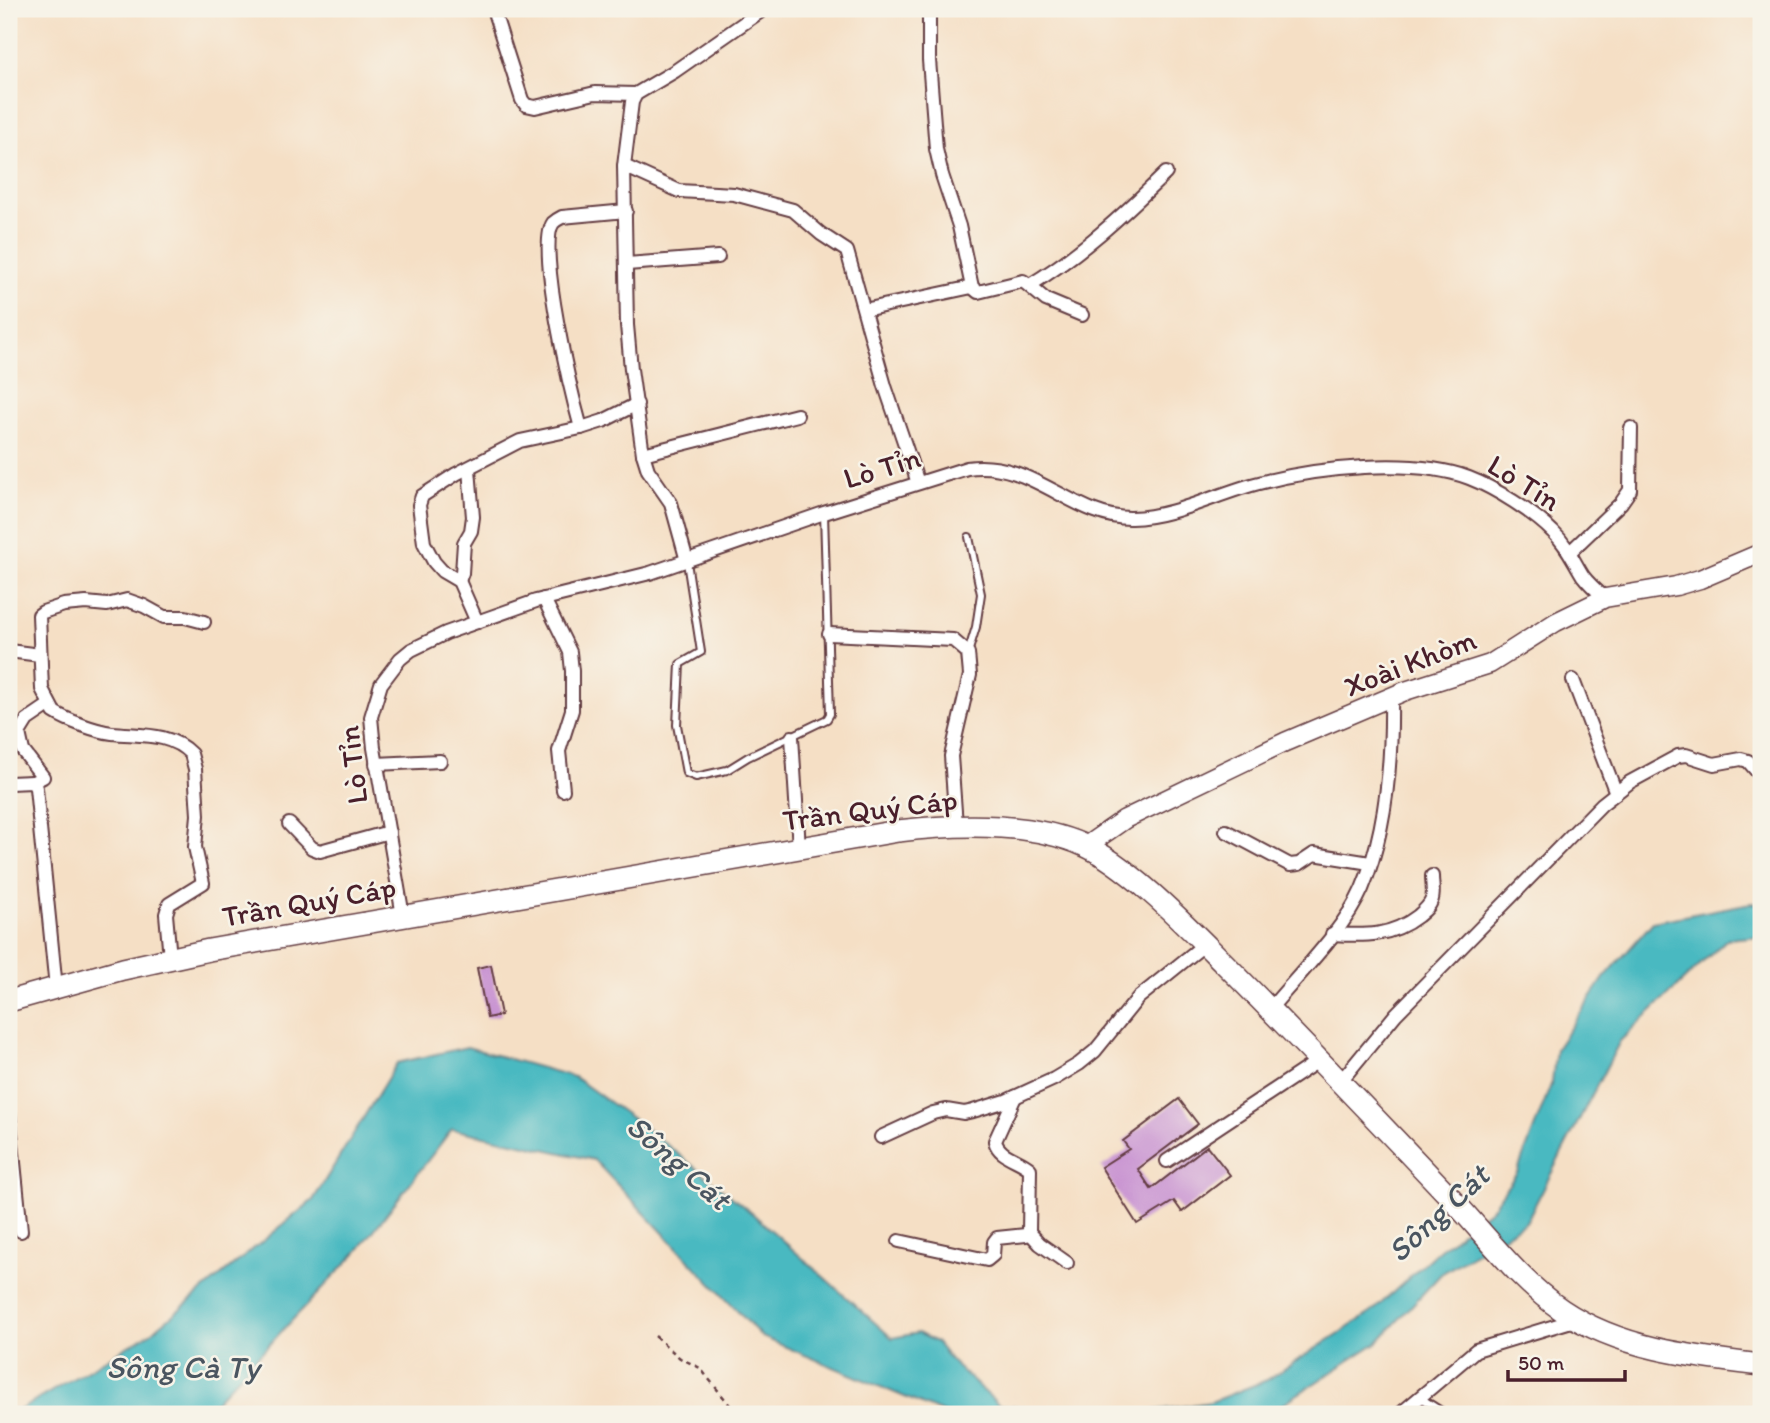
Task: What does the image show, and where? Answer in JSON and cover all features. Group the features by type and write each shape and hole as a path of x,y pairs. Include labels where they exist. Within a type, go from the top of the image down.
{"main road":[{"name":"Trần Quý Cáp","path":"9,1001 170,958 898,831 956,825 1028,830 1058,836 1086,846 1140,885 1205,944 1450,1197 1511,1264 1554,1304 1590,1327 1636,1343 1761,1365"}],"street":[{"path":"493,9 526,105 535,107 595,93 636,94"},
{"path":"687,561 671,503 648,470 643,454 627,325 624,166 632,102 636,94 687,63 747,13 764,9"},
{"path":"929,9 929,60 936,149 959,226 972,287 978,292 1023,281 1046,300 1082,315"},
{"path":"624,166 679,191 734,194 793,210 821,234 847,251 885,386 918,483"},
{"path":"1030,285 1087,247 1166,173"},
{"path":"581,428 552,290 550,230 553,222 562,217 626,211"},
{"path":"627,264 718,257"},
{"path":"864,310 972,287"},
{"path":"477,622 459,580 442,571 424,543 419,505 422,496 430,489 520,441 581,428 603,421 637,404"},
{"path":"643,454 797,415"},
{"path":"1570,552 1621,503 1630,490 1631,428"},
{"name":"Lò Tỉn","path":"403,916 376,764 371,717 375,698 388,673 411,650 446,633 544,599 631,579 824,513 967,468 982,466 1015,472 1104,513 1131,518 1162,513 1245,486 1302,474 1397,466 1431,469 1469,477 1548,527 1570,552 1583,576 1605,598"},
{"path":"459,580 464,543 471,531 474,517 469,469"},
{"name":"Xoài Khòm","path":"1086,846 1125,819 1251,757 1391,698 1490,664 1556,622 1605,598 1676,586 1700,579 1761,553"},
{"path":"544,599 570,652 572,671 572,710 559,751 563,790"},
{"path":"170,958 166,914 169,905 203,883 195,848 198,816 191,754 174,741 155,736 112,733 59,715 49,705 42,689 39,615 64,606 86,603 107,605 127,600 158,615 204,622"},
{"path":"829,634 953,640 968,653 970,675 951,756 956,825"},
{"path":"9,651 40,655"},
{"path":"1573,680 1616,793"},
{"path":"1270,1009 1332,934 1362,889 1382,823 1392,749 1391,698"},
{"path":"9,783 33,782 43,777 23,751 19,733 27,720 49,705"},
{"path":"792,737 799,848"},
{"path":"1340,1082 1396,1014 1602,804 1630,782 1678,756 1686,755 1714,764 1748,761 1761,776"},
{"path":"376,764 440,761"},
{"path":"33,782 36,788 56,988"},
{"path":"289,824 312,848 320,850 389,832"},
{"path":"1226,831 1290,865 1299,864 1314,854 1370,863"},
{"path":"1332,934 1369,936 1394,931 1408,923 1427,908 1433,898 1432,876"},
{"path":"881,1137 933,1112 946,1110 964,1113 1015,1097 1054,1079 1095,1051 1138,998 1205,944"},
{"path":"1167,1161 1318,1061"},
{"path":"1015,1097 995,1141 997,1148 1030,1169 1029,1232 1040,1244 1067,1263"},
{"path":"9,1113 21,1231"},
{"path":"899,1241 988,1261 993,1255 997,1238 1026,1235 1029,1232"},
{"path":"1400,1414 1476,1350 1578,1319"}],"lane":[{"path":"687,561 701,652 680,664 677,725 686,773 696,777 727,769 821,723 830,714 824,513"},
{"path":"968,653 976,627 981,594 969,537"},
{"path":"1419,1397 1446,1414"}],"path":[{"path":"656,1336 680,1358 700,1368 737,1414"}],"water":[{"path":"1751,903 1761,904 1761,936 1727,939 1620,1041 1526,1222 1441,1274 1378,1342 1267,1414 1133,1414 1211,1402 1267,1380 1372,1312 1439,1250 1492,1208 1517,1173 1552,1082 1556,1049 1604,978 1653,922"},
{"name":"Sông Cà Ty","path":"467,1047 574,1077 647,1129 753,1214 892,1338 918,1333 936,1342 952,1362 999,1405 1086,1414 945,1414 762,1337 594,1160 452,1129 357,1252 203,1414 13,1414 152,1332 313,1200 397,1063"}],"building":[{"path":"491,965 501,1015 487,1018 477,968"},
{"path":"1179,1099 1198,1124 1138,1169 1151,1189 1207,1146 1230,1175 1182,1212 1174,1201 1137,1224 1101,1167 1129,1149 1123,1141"}],"water label":[{"name":"Sông Cát","path":"679,1162"},
{"name":"Sông Cát","path":"1438,1213"}]}
